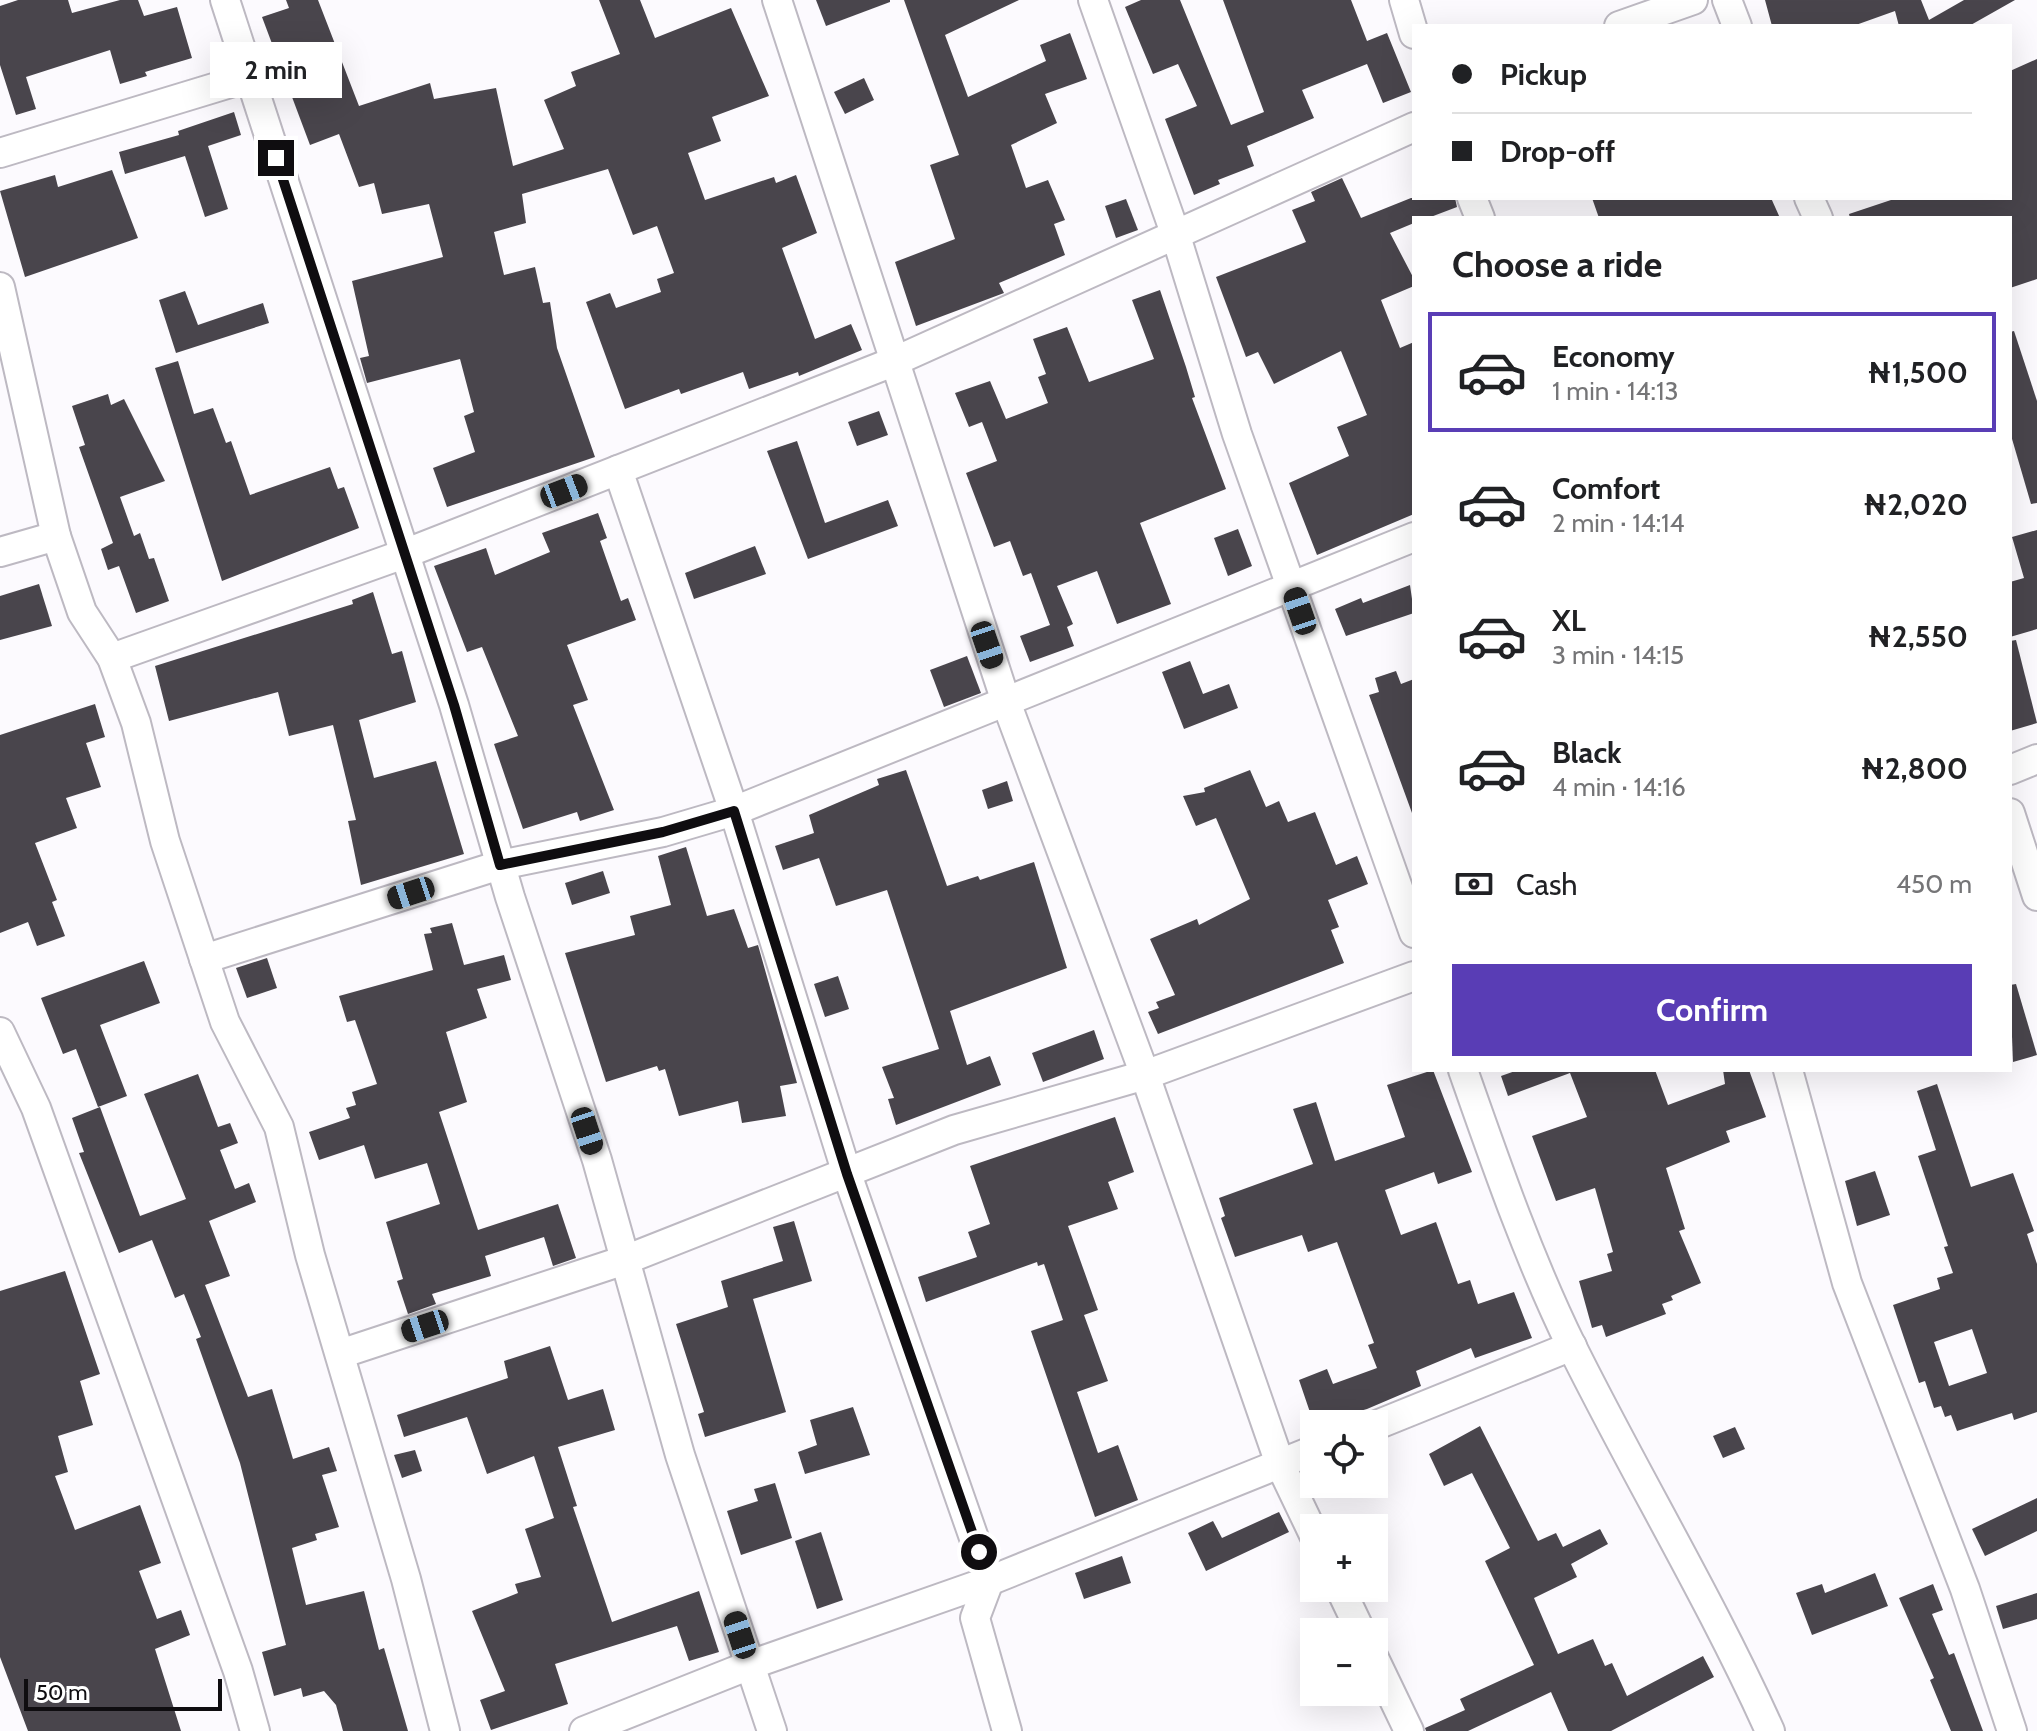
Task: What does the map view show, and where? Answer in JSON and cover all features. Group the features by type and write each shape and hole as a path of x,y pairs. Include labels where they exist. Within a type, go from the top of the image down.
{"street":[{"path":"225,0 597,1160 680,1455 772,1731"},
{"path":"777,0 1006,702 1145,1075 1280,1464 1304,1514"},
{"path":"1093,0 1175,233 1237,434 1412,927"},
{"path":"1404,0 1412,27"},
{"path":"1625,24 1693,0"},
{"path":"1727,0 1736,24"},
{"path":"0,153 250,77"},
{"path":"112,658 404,554 893,362 1412,128"},
{"path":"0,287 56,536 82,612 112,658 136,723 165,841 225,1022 279,1127 310,1255 406,1579 445,1731"},
{"path":"618,470 734,811 847,1174 989,1581 975,1618 1007,1731"},
{"path":"0,552 56,536"},
{"path":"204,959 500,865 663,832 734,811 1412,538"},
{"path":"2012,769 2037,759"},
{"path":"2012,819 2037,896"},
{"path":"340,1354 625,1260 954,1130 1145,1075 1412,977"},
{"path":"0,1032 36,1108 238,1671 255,1731"},
{"path":"1464,1072 1529,1255 1657,1513 1730,1642 1770,1731"},
{"path":"1789,1072 1847,1283 1965,1589 2012,1731"},
{"path":"1388,1420 1572,1346"},
{"path":"584,1731 750,1665 989,1581 1300,1456"},
{"path":"1388,1687 1409,1731"}],"building":[{"path":"18,0 68,0 72,13 120,0 138,0 144,16 177,7 192,58 145,72 147,76 120,84 110,50 26,77 36,109 16,115 0,65 0,6"},
{"path":"286,0 318,0 359,106 430,83 434,99 496,88 513,166 564,149 544,100 576,86 571,72 620,54 599,0 640,0 655,38 731,8 769,96 712,117 721,141 688,153 705,200 774,177 776,183 796,175 817,233 782,248 815,339 851,324 862,350 799,376 798,372 749,389 743,372 681,394 679,389 625,409 586,302 610,293 616,308 661,292 657,279 674,273 657,226 633,235 608,169 522,194 526,223 494,232 504,275 535,267 543,303 550,302 557,348 595,457 447,507 433,468 475,452 464,416 474,412 460,359 367,383 360,358 369,356 352,281 443,257 429,204 382,214 374,183 359,187 339,134 310,145 262,17 289,8"},
{"path":"816,0 890,0 890,2 826,26"},
{"path":"904,0 1019,0 945,35 968,97 1046,61 1040,45 1070,33 1087,79 1045,94 1057,123 1011,145 1026,188 1048,180 1065,220 1054,224 1065,255 999,283 1004,293 916,326 895,262 955,239 930,165 959,155"},
{"path":"1141,0 1180,0 1231,125 1264,112 1223,0 1351,0 1367,41 1387,33 1411,92 1383,103 1367,64 1302,90 1314,118 1247,146 1254,166 1218,180 1220,184 1194,195 1165,119 1197,106 1178,64 1153,74 1125,7"},
{"path":"1765,0 1921,0 1929,20 1964,0 2015,0 1973,24 1898,24 1895,11 1859,24 1771,24"},
{"path":"2037,59 2037,279 2012,287 2012,216 1850,216 1891,200 2012,200 2012,70"},
{"path":"864,78 874,100 845,114 834,92"},
{"path":"234,112 241,135 208,146 228,209 205,217 185,156 125,174 119,152 179,135 178,131"},
{"path":"112,170 138,238 25,277 0,191 55,175 58,187"},
{"path":"1342,178 1361,218 1411,198 1455,200 1457,207 1433,216 1412,216 1412,224 1390,233 1412,275 1412,287 1381,300 1400,348 1412,343 1412,515 1317,555 1289,483 1349,456 1337,427 1367,415 1341,351 1274,384 1258,352 1246,357 1216,277 1306,242 1292,210 1315,201 1311,192"},
{"path":"1126,199 1138,230 1116,238 1105,206"},
{"path":"1593,200 1772,200 1779,216 1598,216"},
{"path":"1160,290 1195,397 1192,398 1226,489 1140,523 1171,604 1117,624 1097,571 1057,586 1073,624 1067,627 1074,646 1030,662 1020,636 1050,625 1031,573 1023,576 1010,541 994,547 966,473 997,461 982,422 969,427 955,393 990,381 1006,419 1048,403 1038,377 1046,374 1033,339 1067,327 1089,382 1154,359 1132,300"},
{"path":"185,291 198,325 263,303 269,323 176,353 159,300"},
{"path":"2012,332 2037,401 2037,503 2031,504 2012,439"},
{"path":"178,361 194,414 213,408 226,443 231,441 250,495 330,467 338,489 344,487 359,528 222,581 155,368"},
{"path":"108,394 111,405 124,399 165,481 120,497 134,536 140,533 149,559 154,558 169,601 136,613 119,566 108,570 101,549 113,543 79,447 85,445 72,406"},
{"path":"879,411 888,435 857,446 848,422"},
{"path":"797,441 825,523 888,500 898,526 808,559 767,451"},
{"path":"598,513 607,538 600,541 621,601 628,598 636,620 567,645 588,700 573,705 614,810 580,821 577,812 523,829 494,744 518,736 482,647 467,652 434,566 486,548 495,575 550,552 542,533"},
{"path":"1238,529 1252,566 1228,576 1214,538"},
{"path":"2037,530 2037,629 2012,636 2012,581 2024,578 2012,537"},
{"path":"755,546 766,574 694,599 685,573"},
{"path":"39,584 52,626 0,640 0,596"},
{"path":"1410,585 1412,614 1346,636 1335,609 1361,598 1363,603"},
{"path":"373,592 392,654 402,651 416,702 359,720 374,778 436,761 464,854 361,885 348,821 356,820 333,725 289,736 278,692 169,721 155,666 353,604 352,600"},
{"path":"2016,640 2037,723 2012,730 2012,641"},
{"path":"967,656 981,693 944,707 930,670"},
{"path":"1190,661 1203,694 1229,684 1238,708 1184,729 1162,672"},
{"path":"1396,671 1401,684 1412,680 1412,813 1369,695 1379,692 1375,678"},
{"path":"95,704 105,737 86,743 101,787 66,798 77,828 35,843 57,900 52,902 65,936 37,946 28,922 0,933 0,735"},
{"path":"906,770 947,886 978,876 980,880 1034,862 1067,968 950,1011 967,1065 990,1056 1001,1085 896,1125 888,1099 894,1098 882,1067 939,1049 887,890 836,906 819,858 783,870 775,846 814,833 809,815 879,785 877,779"},
{"path":"1250,770 1266,807 1279,801 1288,822 1315,812 1336,865 1357,856 1368,884 1328,900 1339,927 1331,930 1344,963 1158,1034 1148,1012 1159,1008 1156,1002 1175,995 1150,939 1197,919 1199,925 1250,899 1216,818 1196,826 1183,796 1205,792 1204,788"},
{"path":"1007,781 1013,801 988,809 982,790"},
{"path":"686,847 707,916 734,909 748,948 758,945 797,1083 780,1086 786,1116 742,1123 738,1101 679,1116 665,1069 659,1071 657,1066 606,1082 565,953 635,935 630,916 671,905 658,856"},
{"path":"603,871 610,893 572,905 565,883"},
{"path":"452,923 464,965 504,955 511,980 477,989 487,1018 446,1032 467,1102 439,1112 478,1230 558,1204 576,1258 553,1266 544,1237 485,1256 491,1276 432,1294 436,1304 408,1314 397,1281 403,1279 386,1222 440,1204 427,1163 375,1179 364,1145 319,1160 309,1132 350,1118 346,1108 356,1105 352,1092 377,1084 355,1020 347,1022 339,996 433,970 424,934 432,933 430,928"},
{"path":"267,958 277,988 247,998 236,968"},
{"path":"144,961 160,1003 100,1025 127,1096 98,1107 76,1049 63,1054 41,998"},
{"path":"838,976 849,1009 825,1017 814,984"},
{"path":"2016,984 2037,1055 2013,1062 2012,1036 2012,985"},
{"path":"1094,1030 1104,1059 1043,1082 1032,1053"},
{"path":"1434,1072 1472,1172 1438,1184 1434,1172 1385,1190 1401,1235 1436,1222 1458,1284 1470,1280 1478,1304 1514,1292 1532,1338 1475,1358 1471,1348 1416,1371 1421,1386 1367,1409 1309,1410 1299,1380 1327,1369 1333,1384 1377,1368 1368,1345 1374,1343 1337,1242 1308,1252 1302,1235 1235,1257 1221,1218 1225,1216 1219,1198 1313,1164 1293,1109 1316,1102 1335,1161 1405,1137 1387,1085"},
{"path":"1512,1072 1656,1072 1668,1105 1725,1084 1723,1072 1750,1072 1766,1117 1726,1131 1730,1142 1666,1168 1685,1229 1679,1231 1701,1283 1671,1296 1673,1300 1662,1304 1666,1314 1606,1337 1602,1325 1592,1328 1579,1281 1612,1271 1607,1254 1613,1252 1595,1188 1556,1201 1532,1136 1587,1117 1570,1073 1508,1096 1501,1076"},
{"path":"198,1074 218,1127 230,1123 238,1143 220,1150 235,1189 249,1183 256,1202 209,1221 230,1276 205,1285 248,1397 272,1389 293,1459 329,1447 337,1471 322,1475 339,1527 315,1534 317,1540 292,1548 306,1605 364,1591 379,1650 384,1648 408,1731 343,1731 336,1705 324,1691 303,1697 301,1688 274,1696 262,1652 286,1645 240,1463 196,1339 201,1337 184,1294 175,1298 152,1240 119,1253 79,1153 84,1152 72,1118 100,1107 140,1216 186,1199 144,1094"},
{"path":"1937,1084 1971,1187 2013,1173 2034,1231 2027,1234 2037,1264 2037,1412 2014,1420 2012,1413 1957,1431 1951,1415 1945,1417 1941,1406 1934,1408 1925,1381 1919,1383 1893,1305 1940,1289 1937,1278 1953,1273 1944,1247 1948,1246 1918,1156 1936,1150 1917,1091","holes":["1972,1329 1987,1373 1949,1386 1934,1342"]},
{"path":"1115,1117 1134,1172 1108,1182 1118,1209 1068,1226 1098,1310 1084,1315 1108,1381 1077,1392 1098,1453 1118,1445 1138,1500 1095,1517 1031,1331 1063,1320 1044,1264 1038,1266 1037,1262 926,1302 918,1277 977,1257 968,1232 990,1224 970,1166"},
{"path":"1875,1171 1890,1215 1857,1226 1845,1181"},
{"path":"794,1221 812,1281 753,1299 786,1412 705,1437 698,1414 704,1412 676,1324 728,1307 721,1281 783,1261 773,1227"},
{"path":"65,1271 100,1374 80,1381 93,1425 58,1436 68,1472 55,1476 75,1530 140,1505 161,1563 139,1571 157,1619 181,1610 190,1635 155,1649 181,1731 28,1731 0,1657 0,1291"},
{"path":"550,1346 568,1400 603,1389 615,1430 558,1447 577,1506 573,1507 612,1622 699,1591 719,1652 689,1661 677,1626 555,1664 568,1704 491,1730 480,1700 505,1691 472,1611 518,1593 515,1584 541,1577 525,1529 554,1518 534,1456 487,1474 467,1417 404,1437 397,1415 508,1378 504,1361"},
{"path":"853,1407 870,1455 805,1474 798,1452 817,1445 810,1420"},
{"path":"1480,1426 1538,1541 1556,1533 1563,1547 1600,1529 1608,1544 1571,1564 1577,1577 1534,1598 1558,1654 1593,1639 1605,1666 1612,1663 1627,1696 1703,1656 1714,1677 1611,1731 1568,1731 1551,1692 1468,1731 1426,1731 1425,1728 1465,1710 1460,1699 1534,1665 1485,1561 1510,1548 1472,1473 1444,1486 1429,1454"},
{"path":"1735,1427 1745,1449 1723,1458 1713,1436"},
{"path":"415,1450 422,1471 402,1478 394,1455"},
{"path":"775,1483 792,1538 741,1555 727,1511 758,1501 754,1489"},
{"path":"2037,1498 2037,1531 1985,1556 1972,1529"},
{"path":"1279,1512 1289,1532 1206,1571 1188,1533 1213,1521 1222,1538"},
{"path":"821,1532 843,1600 817,1609 795,1541"},
{"path":"1122,1556 1131,1583 1084,1599 1075,1573"},
{"path":"1875,1573 1888,1606 1812,1635 1796,1593 1822,1584 1825,1593"},
{"path":"1933,1584 1943,1610 1932,1614 1949,1655 1954,1653 1983,1731 1951,1731 1930,1680 1934,1678 1899,1598"},
{"path":"2037,1593 2037,1619 2003,1629 1996,1606"}],"route":[{"path":"276,158 454,705 500,865 663,832 734,811 847,1174 979,1552"}]}
